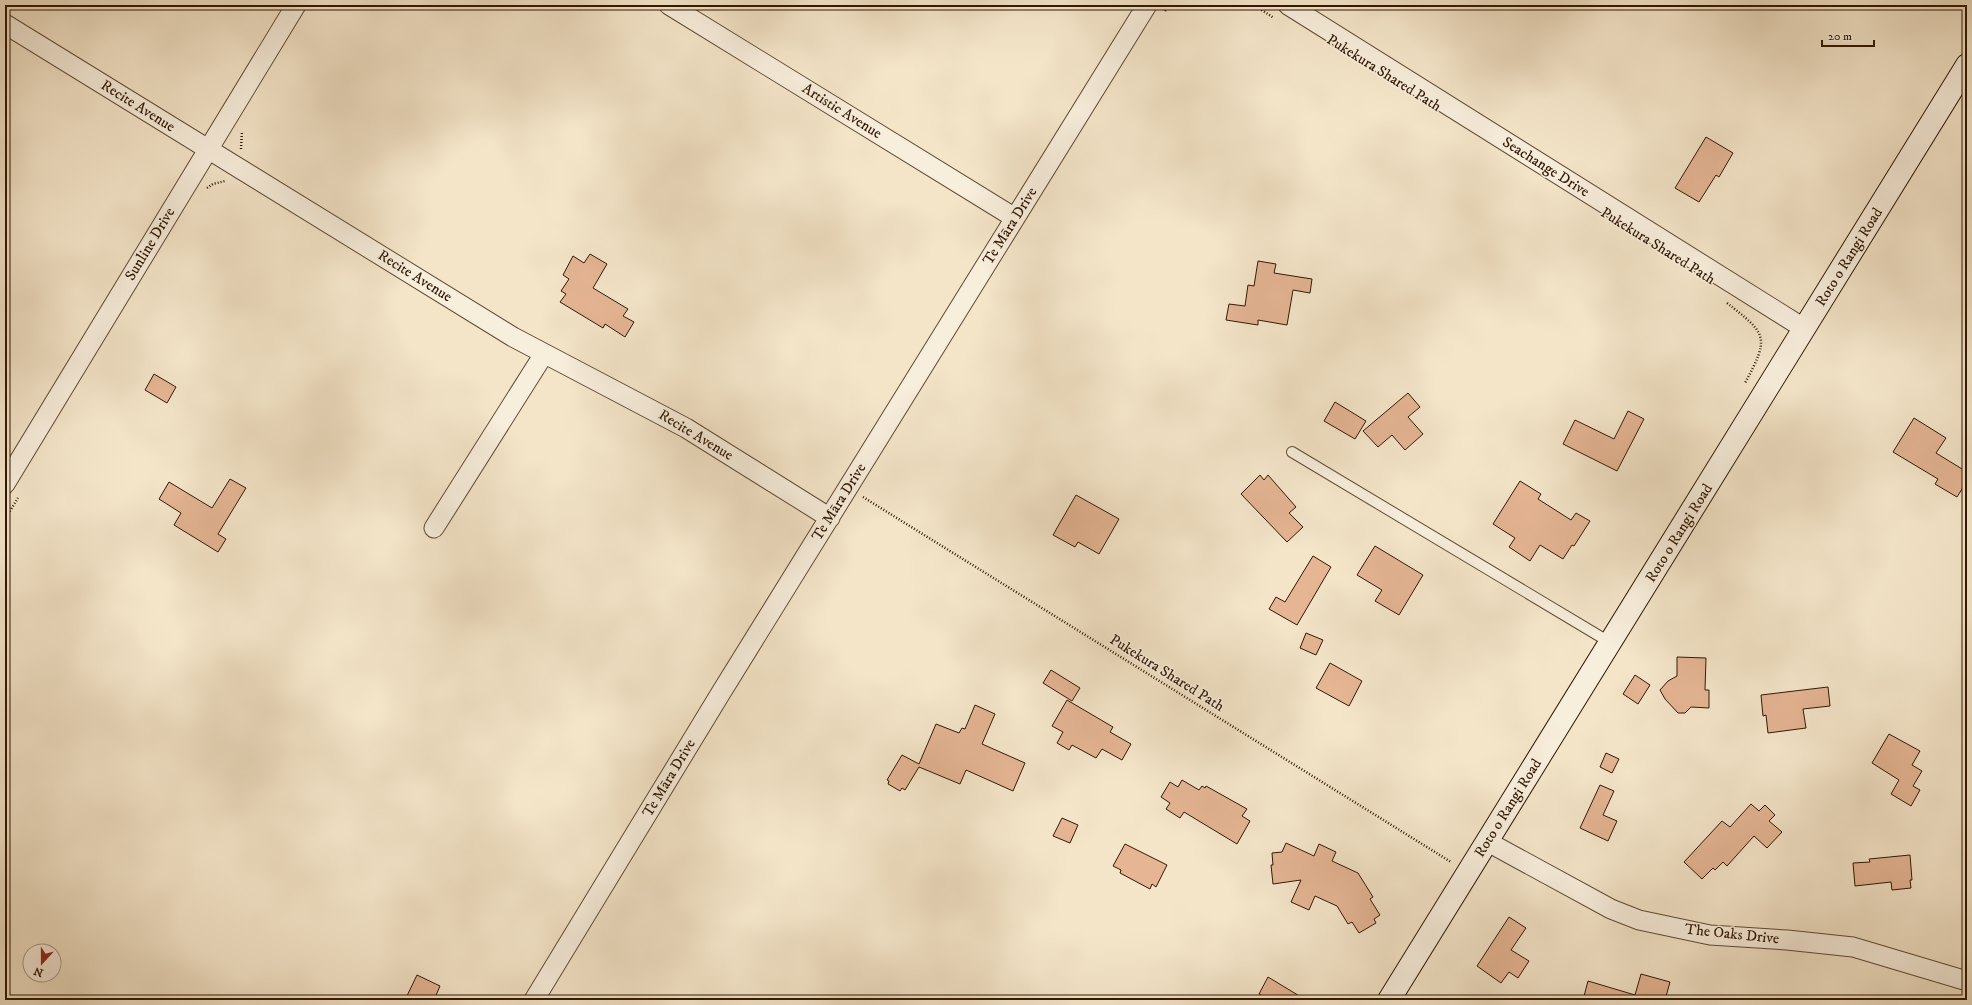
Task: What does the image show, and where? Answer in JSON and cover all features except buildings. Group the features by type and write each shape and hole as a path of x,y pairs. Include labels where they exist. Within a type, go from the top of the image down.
{"street":[{"name":"Sunline Drive","path":"5,484 296,5"},
{"name":"Artistic Avenue","path":"669,5 1015,218"},
{"name":"Te Māra Drive","path":"534,1000 1147,5"},
{"name":"Seachange Drive","path":"1284,13 1805,329"},
{"name":"Recite Avenue","path":"5,24 544,354 686,428 830,518"},
{"name":"Roto o Rangi Road","path":"1389,1000 1967,65"},
{"path":"434,528 544,354"},
{"name":"The Oaks Drive","path":"1488,842 1612,909 1639,920 1710,935 1787,940 1853,947 1967,981"}],"lane":[{"path":"1292,452 1611,643"}],"path":[{"path":"1254,5 1284,13"},
{"name":"Pukekura Shared Path","path":"1721,299 1751,322 1761,337 1760,355 1742,389"},
{"name":"Pukekura Shared Path","path":"864,497 1453,863"}]}
